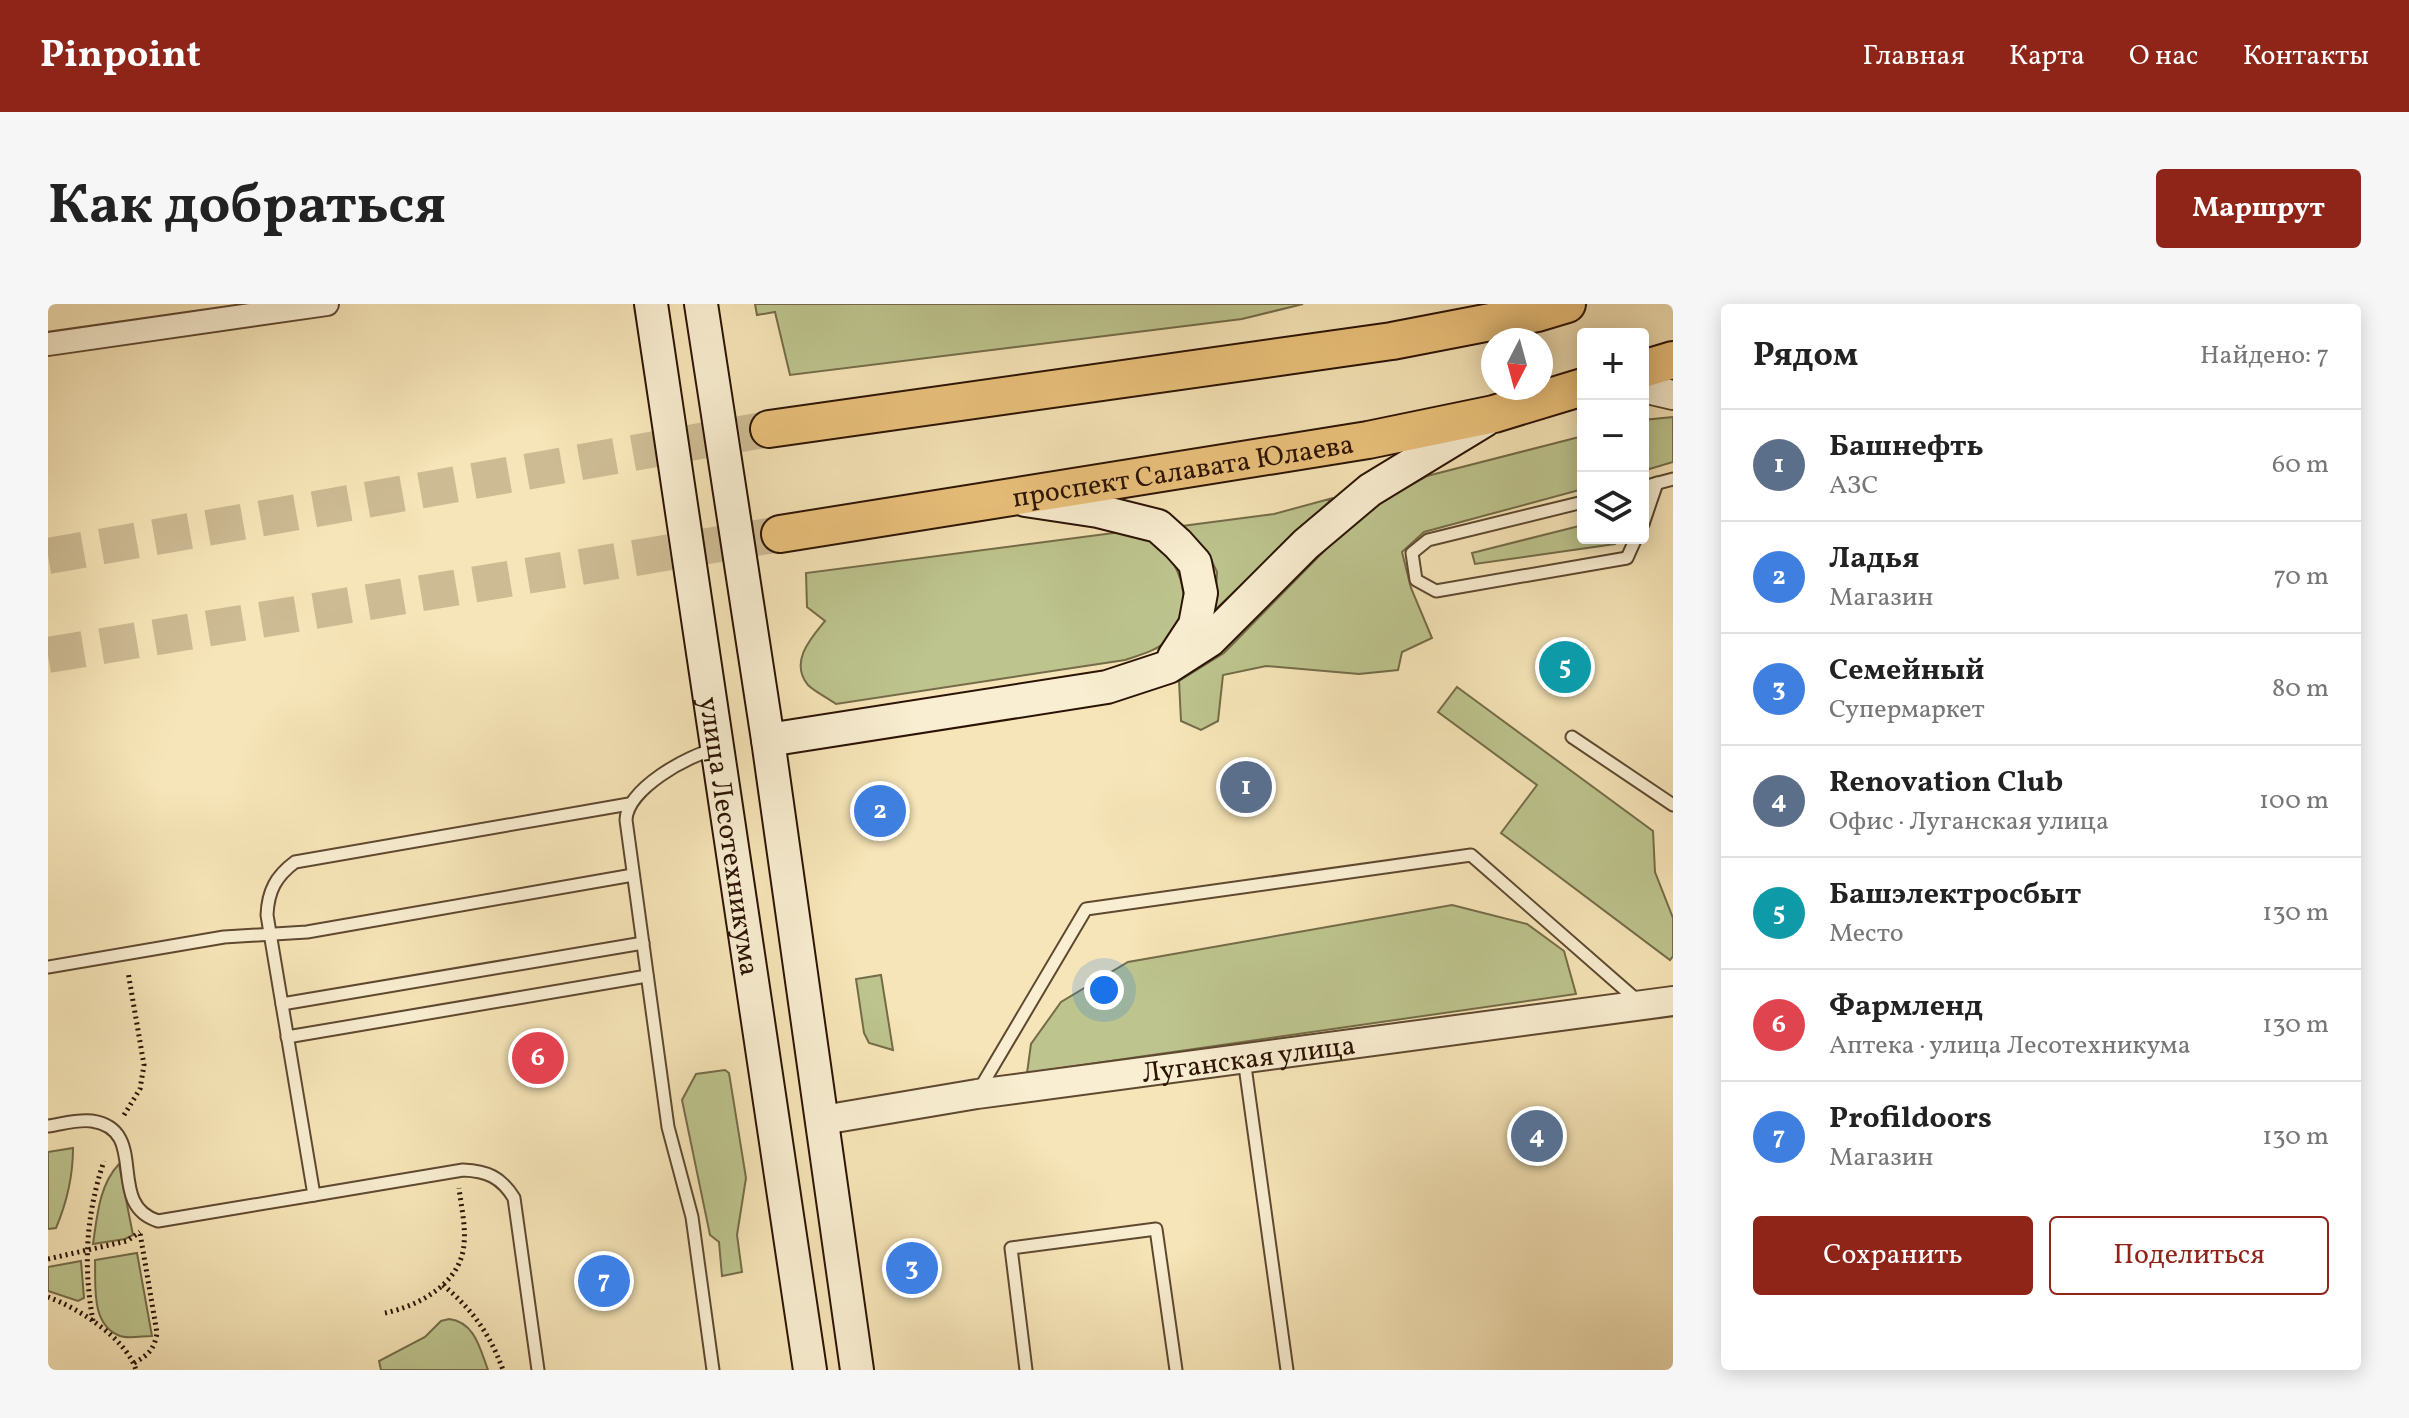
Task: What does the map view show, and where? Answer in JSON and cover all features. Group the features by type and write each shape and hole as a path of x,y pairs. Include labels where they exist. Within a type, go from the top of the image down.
{"main road":[{"name":"улица Лесотехникума","path":"651,304 810,1370"},
{"name":"улица Лесотехникума","path":"701,304 768,740 857,1370"},
{"path":"769,429 1392,341 1537,313 1567,304"},
{"path":"1649,367 1673,360"},
{"name":"проспект Салавата Юлаева","path":"780,534 1368,440 1494,414 1577,389"},
{"path":"768,740 1107,687 1168,667 1210,640 1306,544 1370,490 1494,414"},
{"path":"1011,498 1098,511 1158,526 1178,544 1195,563 1201,593 1195,625 1168,667"}],"street":[{"path":"48,344 327,304"},
{"path":"1649,389 1673,395"},
{"name":"Луганская улица","path":"823,1120 977,1094 1673,1001"}],"lane":[{"path":"1649,485 1673,479"},
{"path":"1649,506 1657,483"},
{"path":"1577,503 1428,540 1412,553 1416,580 1436,591 1627,558 1633,544"},
{"path":"1572,737 1673,805"},
{"path":"314,1195 267,915 270,891 276,880 295,862 629,804 672,769 699,753 718,749"},
{"path":"629,804 626,820 670,1138 692,1217 713,1370"},
{"path":"977,1094 1086,909 1471,855 1643,1006"},
{"path":"48,967 224,937 316,930 633,875"},
{"path":"282,1004 643,943"},
{"path":"287,1037 647,976"},
{"path":"1244,1058 1287,1370"},
{"path":"48,1126 92,1121 115,1132 122,1141 133,1203 148,1218 169,1220 458,1171 480,1171 496,1177 514,1198 538,1370"},
{"path":"1026,1370 1011,1248 1156,1229 1176,1370"}],"path":[{"path":"124,954 134,1007"},
{"path":"385,1313 406,1309 426,1299 443,1285 456,1266 464,1245 458,1171"},
{"path":"48,1259 127,1241 140,1233 148,1218"},
{"path":"48,1297 93,1321 118,1343 135,1367 149,1354 157,1333 140,1233"},
{"path":"443,1285 461,1300 485,1329 503,1370"}],"green space":[{"path":"755,304 1303,304 1242,319 790,375 775,312 757,315"},
{"path":"1673,417 1673,462 1649,469 1649,419"},
{"path":"1577,438 1577,491 1424,532 1402,552 1411,588 1432,638 1402,652 1398,670 1359,674 1266,666 1223,675 1218,721 1201,730 1181,721 1179,681 1224,653 1332,543 1387,498 1427,476"},
{"path":"1333,498 1215,610 1217,572 1207,551 1182,526 1274,514"},
{"path":"1577,527 1577,544 1615,544 1475,564 1472,553"},
{"path":"1121,532 1148,537 1162,548 1171,559 1182,585 1184,599 1178,626 1166,642 1149,652 1125,660 836,704 811,688 803,676 801,659 804,651 825,621 807,607 806,573"},
{"path":"1457,687 1653,831 1655,872 1673,918 1673,956 1670,960 1501,833 1537,785 1438,712"},
{"path":"1452,905 1527,924 1564,951 1576,994 1027,1073 1031,1044 1061,1002 1128,962"},
{"path":"881,975 893,1050 869,1043 864,1033 856,979"},
{"path":"725,1070 729,1073 746,1178 737,1235 742,1272 722,1276 719,1242 710,1235 682,1100 696,1074"},
{"path":"73,1148 71,1179 63,1208 56,1228 48,1229 48,1152"},
{"path":"119,1164 133,1235 93,1244 103,1191"},
{"path":"137,1253 152,1336 123,1337 110,1331 99,1313 95,1292 95,1260"},
{"path":"81,1261 84,1298 78,1301 48,1291 48,1267"},
{"path":"441,1321 458,1321 471,1331 488,1370 381,1370 379,1361 425,1337"}],"tunnel":[{"path":"48,556 769,429"},
{"path":"48,655 780,534"}],"place":[{"name":"Башэлектросбыт","path":"1565,667"},
{"name":"Башнефть","path":"1246,787"},
{"name":"Ладья","path":"880,811"},
{"name":"Фармленд","path":"538,1058"},
{"name":"Renovation Club","path":"1537,1136"},
{"name":"Семейный","path":"912,1268"},
{"name":"Profildoors","path":"604,1281"}]}
